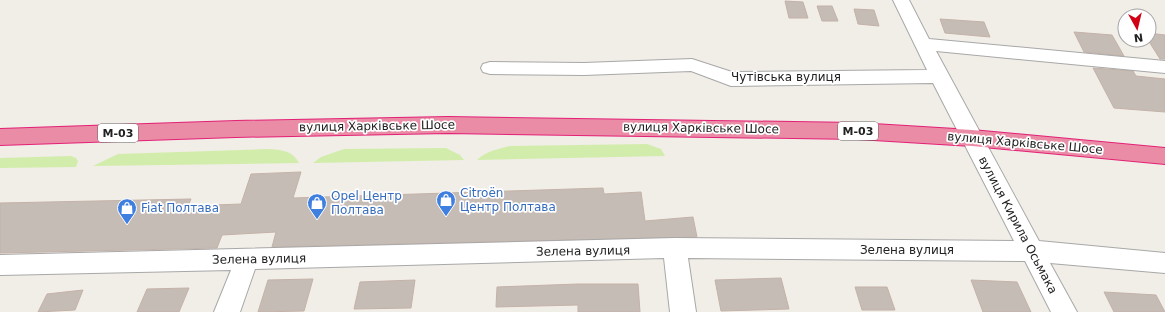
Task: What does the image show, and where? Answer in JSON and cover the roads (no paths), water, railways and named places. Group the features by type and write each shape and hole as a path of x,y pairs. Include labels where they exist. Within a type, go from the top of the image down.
{"highway":[{"name":"вулиця Харківське Шосе","path":"0,137 236,129 448,125 857,131 972,138 1165,156"},
{"name":"вулиця Харківське Шосе","path":"0,128 236,129"}],"street":[{"name":"вулиця Кирила Осьмака","path":"901,0 1064,312"},
{"path":"924,44 1165,67"},
{"name":"Чутівська вулиця","path":"490,68 584,69 692,66 730,78 940,76"},
{"path":"675,248 683,312"},
{"name":"Зелена вулиця","path":"0,265 675,248 1032,251 1165,263"},
{"path":"227,312 247,259"}],"place":[{"name":"Citroën Центр Полтава","path":"446,217"},
{"name":"Opel Центр Полтава","path":"317,220"},
{"name":"Fiat Полтава","path":"127,225"}]}
